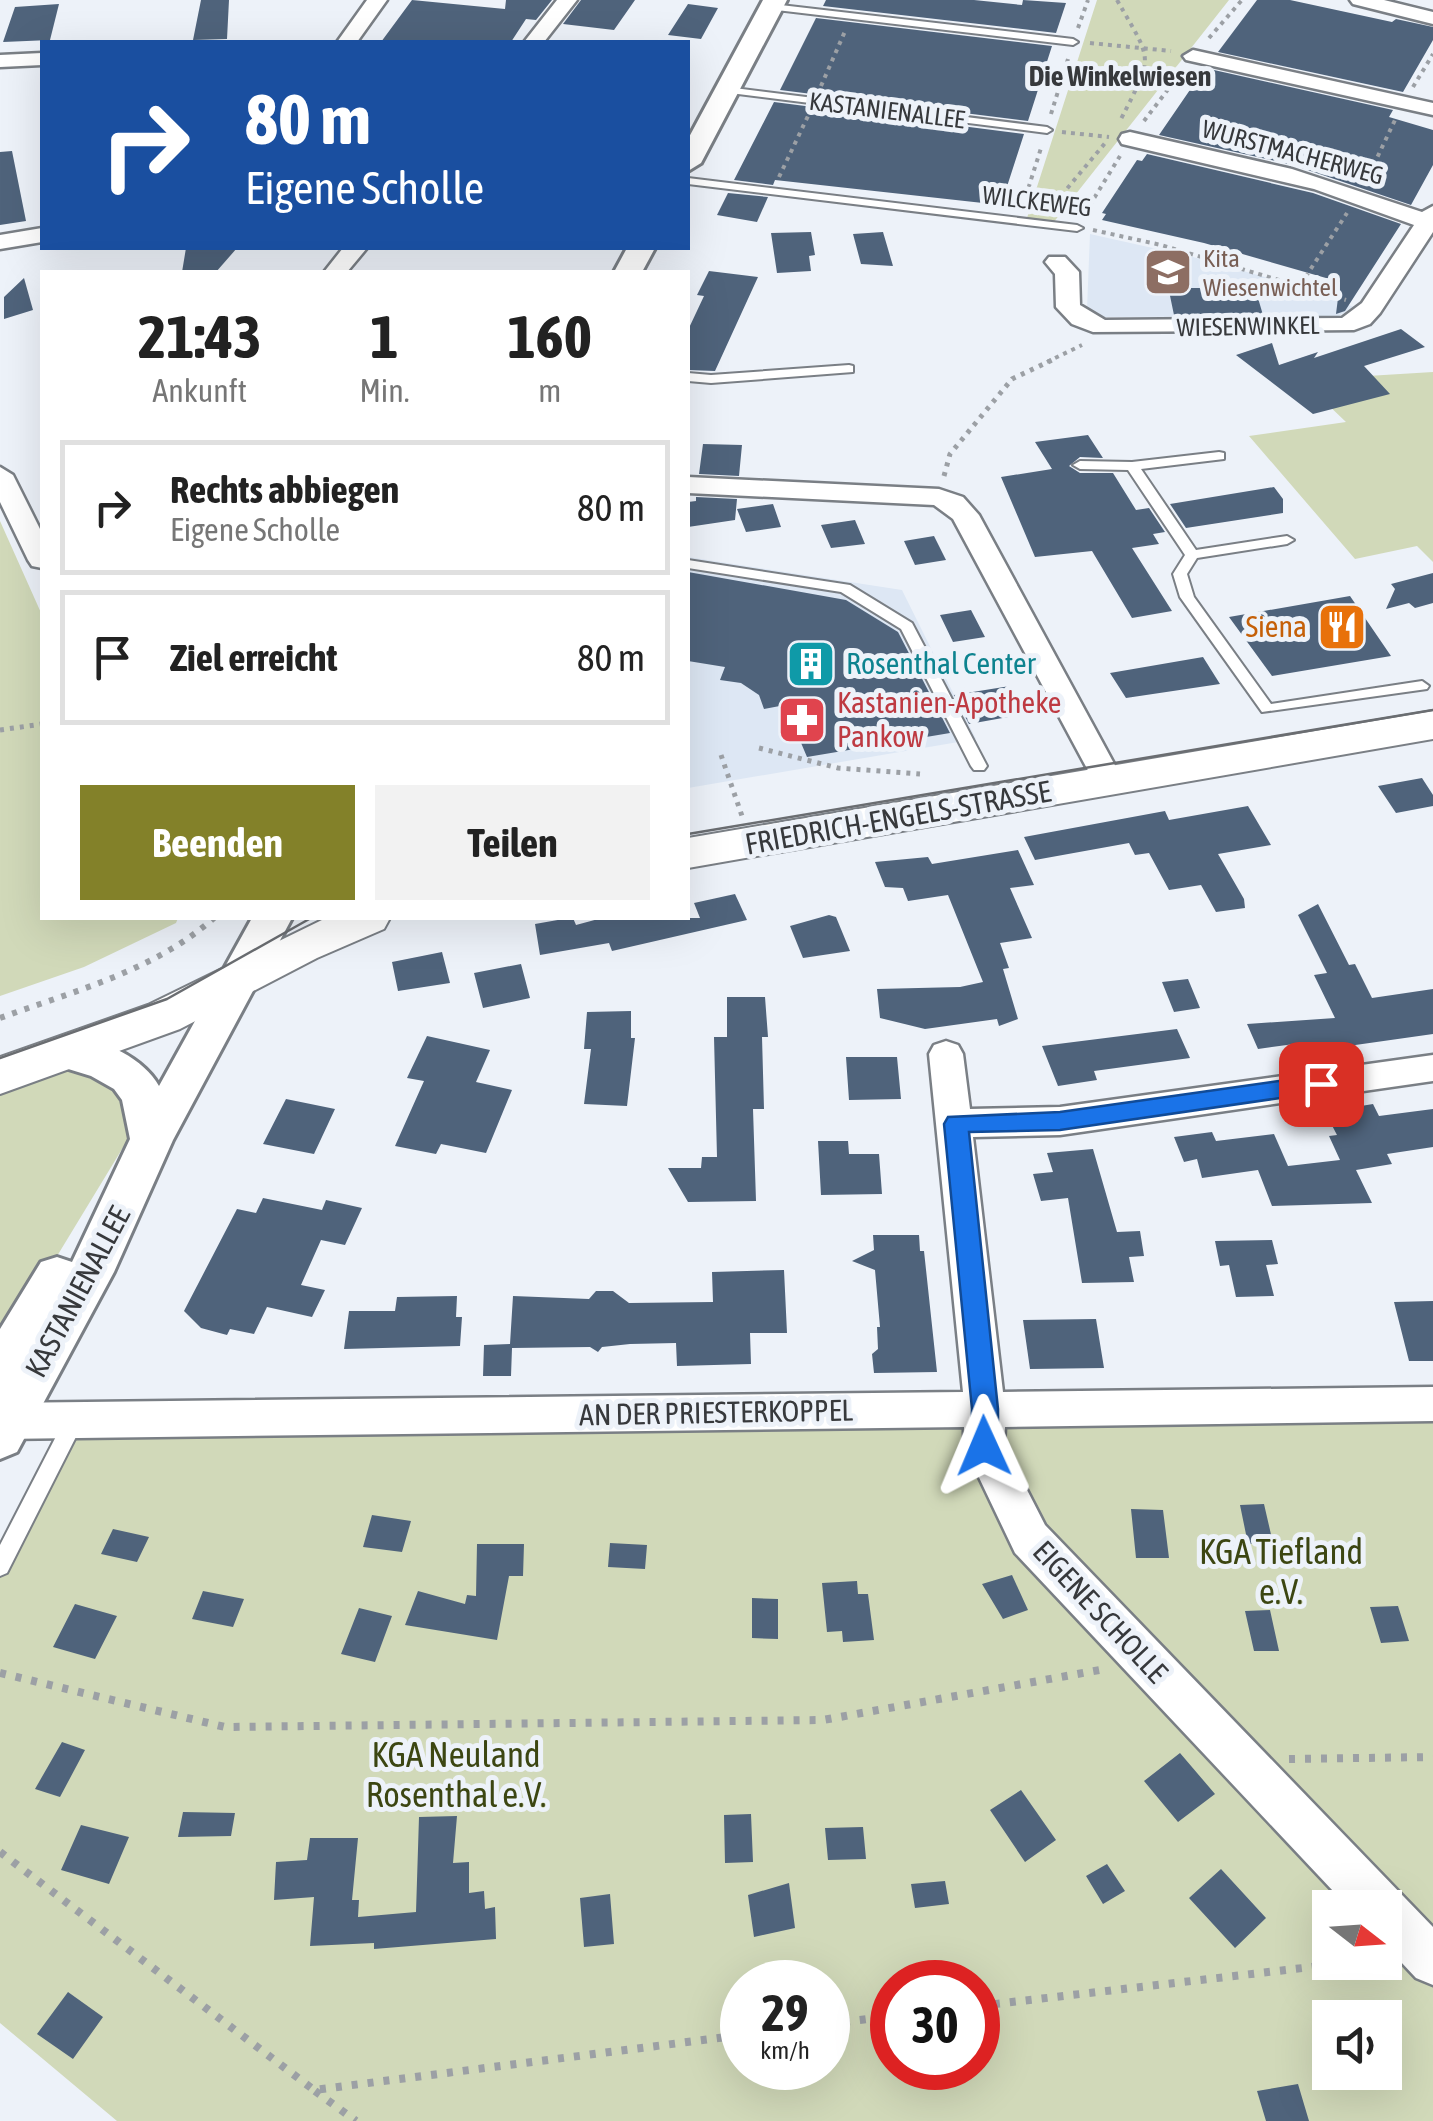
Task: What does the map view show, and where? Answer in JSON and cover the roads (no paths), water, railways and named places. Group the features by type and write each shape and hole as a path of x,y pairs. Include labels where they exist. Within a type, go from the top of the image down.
{"main road":[{"name":"FRIEDRICH-ENGELS-STRASSE","path":"690,853 1108,782 1428,706"},
{"path":"0,1076 164,1017 300,946 363,920"}],"street":[{"path":"348,40 377,0"},
{"path":"536,40 568,0"},
{"path":"1360,0 1433,18"},
{"path":"690,158 773,4"},
{"path":"1194,56 1433,109"},
{"path":"0,61 40,59"},
{"name":"WURSTMACHERWEG","path":"1120,138 1251,165 1431,220"},
{"name":"WIESENWINKEL","path":"1057,262 1067,272 1068,307 1081,319 1102,327 1345,325 1361,319 1371,308 1431,220"},
{"path":"0,242 40,235"},
{"path":"337,270 353,250"},
{"path":"1,481 40,556"},
{"path":"690,485 939,497 953,503 965,515 1108,782"},
{"name":"KASTANIENALLEE","path":"3,1426 105,1246 151,1142 271,920"},
{"path":"67,1053 112,1065 136,1081 146,1099 151,1142"},
{"name":"EIGENE SCHOLLE","path":"946,1054 985,1409 984,1446 1030,1539 1366,1890"},
{"path":"956,1124 1060,1121 1433,1068"},
{"name":"KASTANIENALLEE","path":"0,1372 78,1240 151,1142"},
{"name":"AN DER PRIESTERKOPPEL","path":"3,1426 1433,1404"},
{"name":"EIGENE SCHOLLE","path":"1402,1928 1433,1961"}],"lane":[{"path":"773,4 1074,42"},
{"name":"KASTANIENALLEE","path":"726,90 1047,130"},
{"name":"WILCKEWEG","path":"690,181 1077,228"},
{"path":"690,377 848,369"},
{"path":"1080,465 1132,466 1218,456"},
{"path":"1132,466 1192,555 1287,540"},
{"name":"FRIEDRICH-ENGELS-STRASSE","path":"1192,555 1180,574 1187,596 1267,709 1428,706"},
{"path":"690,564 845,588 907,626 979,766"},
{"path":"0,1566 73,1422"}],"tram line":[{"path":"690,834 1433,710"},
{"path":"0,1058 167,999 307,920"}],"place":[{"name":"Kita Wiesenwichtel","path":"1168,272"},
{"name":"Siena","path":"1342,627"},
{"name":"Rosenthal Center","path":"811,664"},
{"name":"Kastanien-Apotheke Pankow","path":"802,720"}],"district":[{"name":"Die Winkelwiesen","path":"1120,76"}],"park label":[{"name":"KGA Tiefland e.V.","path":"1281,1572"},
{"name":"KGA Neuland Rosenthal e.V.","path":"456,1775"}]}
